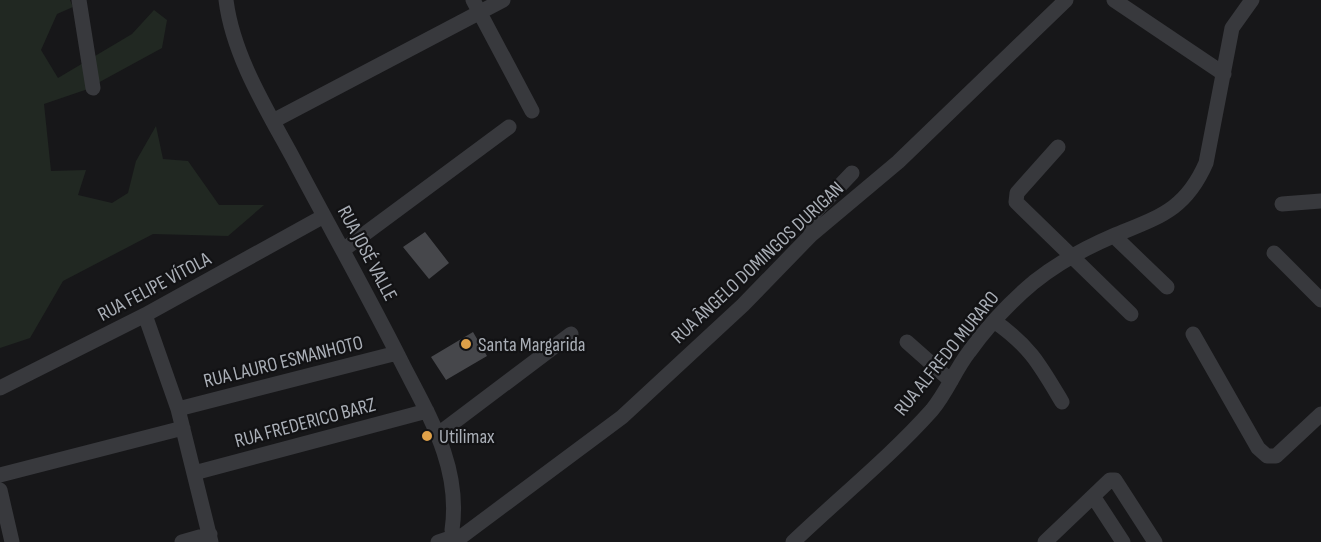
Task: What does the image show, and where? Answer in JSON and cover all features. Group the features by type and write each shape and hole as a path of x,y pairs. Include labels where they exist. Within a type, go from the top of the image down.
{"street":[{"path":"80,0 93,88"},
{"name":"RUA JOSÉ VALLE","path":"226,0 237,44 273,122 397,353 448,458 454,485 453,539"},
{"path":"273,122 477,7 503,0"},
{"name":"RUA ÂNGELO DOMINGOS DURIGAN","path":"453,539 622,417 743,305 811,235 898,162 1066,0"},
{"path":"1114,0 1224,74"},
{"name":"RUA ALFREDO MURARO","path":"793,542 925,417 969,352 994,321 1035,281 1073,256 1114,236 1148,224 1168,212 1198,180 1206,163 1233,28 1252,0"},
{"path":"477,7 532,111"},
{"path":"343,250 509,127"},
{"path":"1058,147 1017,193 1016,202 1131,314"},
{"path":"811,235 812,216 852,172"},
{"path":"1282,204 1321,201"},
{"name":"RUA FELIPE VÍTOLA","path":"0,388 145,315 324,216"},
{"path":"1114,236 1167,287"},
{"path":"1274,253 1321,300"},
{"path":"145,315 178,409 210,538 182,542"},
{"path":"994,321 1017,336 1032,352 1062,402"},
{"path":"437,435 571,334"},
{"path":"1193,334 1258,448 1268,456 1275,456 1321,414"},
{"path":"907,342 951,381"},
{"name":"RUA LAURO ESMANHOTO","path":"178,409 397,353"},
{"name":"RUA FREDERICO BARZ","path":"194,473 427,411"},
{"path":"0,475 183,428"},
{"path":"1045,542 1110,480 1115,480 1155,542"},
{"path":"0,490 12,542"},
{"path":"1093,496 1123,542"}],"shaded area":[{"path":"0,0 70,0 73,7 57,14 41,50 58,78 132,34 154,10 167,20 162,48 85,90 44,104 51,171 86,170 78,195 112,203 128,193 136,161 156,126 163,159 188,161 219,205 264,205 228,236 153,234 63,281 30,338 0,348"}],"building":[{"path":"425,232 449,263 429,279 403,247"},
{"name":"Santa Margarida","path":"473,332 487,356 446,380 431,357"}],"place":[{"name":"Santa Margarida","path":"466,344"},
{"name":"Utilimax","path":"427,436"}]}
